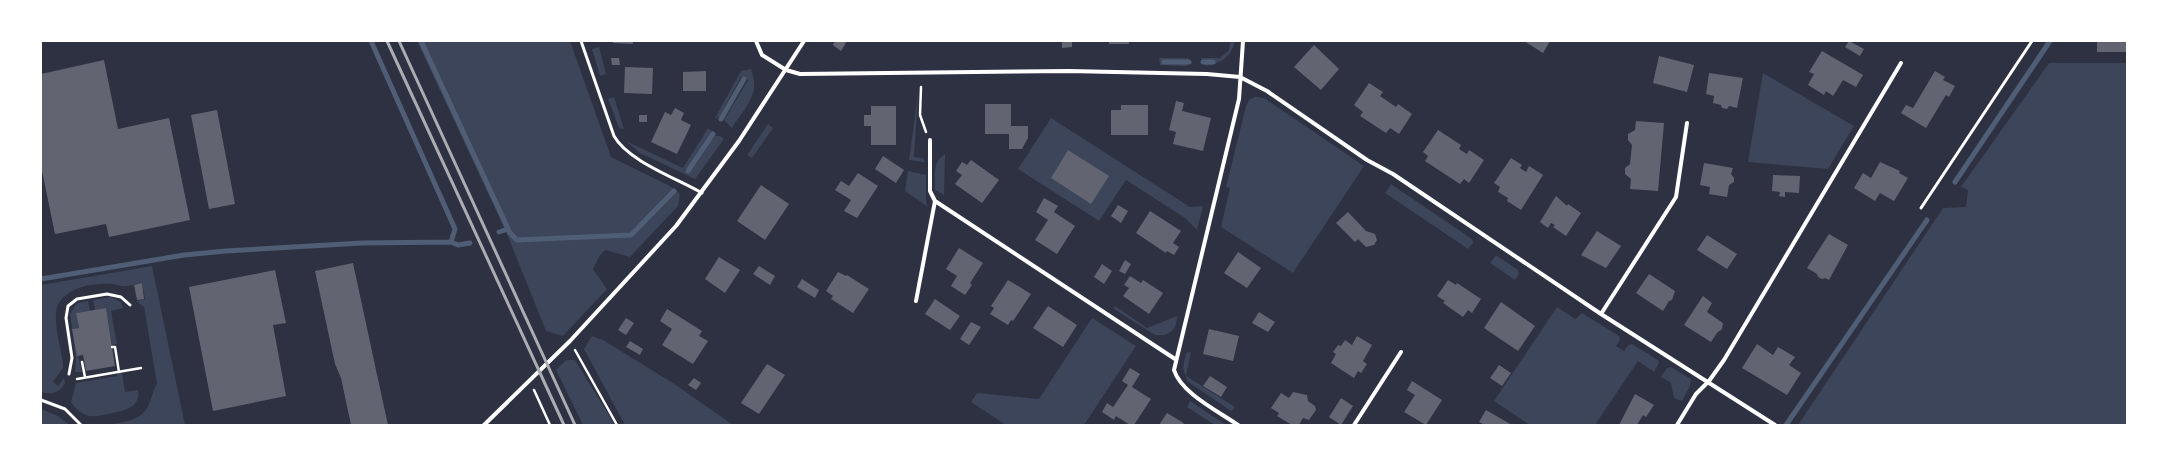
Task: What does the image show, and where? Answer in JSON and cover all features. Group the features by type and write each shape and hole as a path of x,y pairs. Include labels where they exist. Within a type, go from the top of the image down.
{"street":[{"path":"756,41 762,55 786,70 800,74 823,75 1069,71 1207,74 1240,77 1267,91 1368,160 1393,174 1601,314 1709,381 1775,425"},
{"path":"484,425 570,341 676,226 702,193 786,70 804,41"},
{"path":"1238,425 1191,393 1177,380 1174,370 1175,359 1239,99 1243,41"},
{"path":"1677,425 1696,394 1709,381 1761,299 1901,63"},
{"path":"1601,314 1676,197 1687,123"},
{"path":"930,140 930,191 935,201 1175,359"},
{"path":"916,301 935,201"},
{"path":"1354,425 1402,352"}],"lane":[{"path":"581,41 614,136 619,145 634,157 702,193"},
{"path":"1921,208 2032,41"},
{"path":"69,374 72,358 66,318 68,306 77,299 107,294 121,297 130,305"},
{"path":"41,400 64,409 81,425"}],"path":[{"path":"921,87 920,115 930,140"},
{"path":"570,341 617,425"},
{"path":"112,347 115,347 119,372"},
{"path":"81,356 85,378"},
{"path":"69,380 141,368"},
{"path":"530,380 550,425"}],"shaded area":[{"path":"417,41 570,41 611,157 670,186 680,194 678,206 630,257 605,250 600,255 593,269 607,289 563,336 546,331 507,234"},
{"path":"1230,41 1235,41 1228,55 1217,63 1206,66 1201,58 1220,58 1229,50"},
{"path":"599,47 606,74 600,76 592,49"},
{"path":"1159,58 1189,58 1187,66 1160,65"},
{"path":"2049,63 2127,63 2127,425 1798,425 1943,208 1966,207 1968,190 1961,187"},
{"path":"751,69 754,78 753,94 732,128 724,120 748,80 741,77 719,117 715,118 741,71"},
{"path":"1763,73 1854,126 1828,169 1748,162"},
{"path":"918,93 914,157 923,158 925,162 909,160"},
{"path":"614,97 624,129 619,128 608,99"},
{"path":"1255,97 1264,98 1364,166 1293,273 1221,227 1230,188 1226,187 1246,106 1249,100"},
{"path":"1051,118 1190,207 1203,206 1197,230 1185,218 1126,180 1099,221 1018,169"},
{"path":"768,124 773,128 752,158 747,155"},
{"path":"708,128 711,130 711,134 687,169 684,170 689,174 715,136 720,136 724,139 695,179 640,153 626,141 683,168"},
{"path":"945,154 944,195 935,190 935,170 938,161"},
{"path":"908,171 926,175 926,202 928,207 905,191"},
{"path":"1391,184 1472,239 1473,243 1468,249 1385,193"},
{"path":"1496,255 1518,270 1519,274 1515,280 1490,263"},
{"path":"152,266 185,425 106,425 125,422 137,418 142,414 149,404 157,384 144,307 136,301 145,299 142,283 126,286 95,284 76,289 62,298 58,305 56,320 63,368 53,382 58,386 64,378 65,383 58,391 48,393 41,392 41,285"},
{"path":"111,297 121,302 123,308 111,311 117,344 112,345 106,308 95,310 93,300"},
{"path":"88,301 90,311 76,313 79,328 72,329 70,314 77,303"},
{"path":"1115,306 1147,328 1177,316 1176,325 1168,334 1155,335 1114,309"},
{"path":"1557,307 1575,319 1582,313 1619,336 1620,340 1616,346 1624,351 1628,345 1632,344 1658,360 1659,363 1654,372 1638,361 1595,425 1530,425 1494,401"},
{"path":"1092,318 1136,346 1084,425 1006,425 971,402 977,393 1039,399"},
{"path":"72,329 82,372 75,372 76,358"},
{"path":"592,336 603,340 676,385 733,425 625,425 584,349"},
{"path":"1191,352 1186,376 1235,407 1231,411 1187,381 1183,368 1186,353"},
{"path":"566,360 575,360 615,425 583,425 556,370"},
{"path":"1671,367 1691,379 1690,386 1682,401 1674,398 1671,383 1661,377 1667,368"},
{"path":"122,373 125,392 138,390 137,401 129,408 113,413 91,416 86,415 76,409 71,402 76,383 117,376 117,374"},
{"path":"1190,401 1226,425 1215,425 1187,407"},
{"path":"41,409 58,416 69,425 41,425"}],"building":[{"path":"613,41 633,41 633,44 613,43"},
{"path":"835,41 847,41 841,51 833,45"},
{"path":"1062,41 1072,41 1072,47 1062,48"},
{"path":"1109,41 1129,41 1129,44 1109,44"},
{"path":"1524,41 1550,41 1543,53"},
{"path":"1849,41 1864,49 1860,56 1845,47"},
{"path":"2097,41 2127,41 2127,52 2097,52"},
{"path":"1314,45 1339,69 1321,90 1294,67"},
{"path":"1822,51 1863,75 1856,87 1843,80 1833,96 1826,91 1824,95 1808,85 1814,74 1809,72"},
{"path":"1659,56 1694,65 1687,92 1653,83"},
{"path":"611,58 619,58 620,65 612,65"},
{"path":"104,60 118,129 169,118 190,220 109,237 106,224 55,234 41,166 41,74"},
{"path":"625,67 653,68 652,94 624,93"},
{"path":"706,71 706,91 683,91 683,72"},
{"path":"1935,71 1945,77 1943,80 1955,86 1949,97 1946,95 1926,128 1901,113 1906,105 1913,108"},
{"path":"1709,73 1743,78 1737,108 1729,106 1727,109 1722,108 1721,105 1713,103 1714,96 1706,94"},
{"path":"1369,83 1383,92 1380,96 1396,107 1398,104 1412,114 1399,134 1390,128 1386,133 1360,116 1363,112 1354,105"},
{"path":"1176,101 1184,103 1182,111 1211,118 1203,151 1173,144 1176,132 1169,130"},
{"path":"985,104 1011,104 1011,126 1028,126 1028,138 1022,149 1009,149 1009,134 985,134"},
{"path":"1121,105 1148,105 1148,135 1111,135 1111,110 1121,110"},
{"path":"871,106 896,106 896,145 871,145 871,126 864,126 864,115 871,115"},
{"path":"675,108 684,113 681,120 691,125 677,154 651,142 665,112 671,115"},
{"path":"217,110 235,204 209,209 191,115"},
{"path":"639,115 647,115 647,122 639,122"},
{"path":"1636,121 1664,123 1658,191 1630,189 1631,179 1625,174 1625,168 1630,164 1632,145 1628,140 1628,134 1635,130"},
{"path":"1438,130 1461,145 1459,149 1467,154 1469,150 1484,160 1469,183 1464,179 1460,184 1425,161 1428,156 1423,152"},
{"path":"1068,150 1109,176 1091,204 1051,178"},
{"path":"883,156 904,170 896,183 875,169"},
{"path":"1511,158 1522,165 1520,168 1526,172 1529,166 1543,175 1521,210 1507,201 1508,198 1498,192 1500,187 1494,183"},
{"path":"971,160 999,180 982,203 955,184 962,175 956,171 962,162 967,165"},
{"path":"1880,162 1900,171 1899,173 1908,178 1894,201 1880,193 1875,201 1854,188 1863,173 1871,178"},
{"path":"1704,163 1733,168 1731,174 1734,178 1734,182 1729,185 1727,197 1709,194 1710,187 1700,185"},
{"path":"858,173 878,186 857,218 844,211 851,200 835,190 841,181 849,186"},
{"path":"1773,175 1800,176 1799,193 1785,192 1785,197 1779,196 1780,192 1772,191"},
{"path":"761,185 789,204 765,240 737,221"},
{"path":"1556,196 1567,206 1568,204 1581,213 1566,236 1553,227 1555,225 1551,223 1548,228 1540,222"},
{"path":"1044,198 1058,206 1054,212 1075,226 1057,254 1035,240 1048,220 1036,212"},
{"path":"1118,205 1128,211 1121,223 1111,216"},
{"path":"1150,211 1181,231 1173,243 1179,247 1174,255 1167,251 1166,253 1136,233"},
{"path":"1348,212 1366,231 1375,234 1377,240 1374,245 1366,247 1358,239 1355,242 1336,223"},
{"path":"1597,231 1621,246 1606,268 1581,255"},
{"path":"1829,234 1848,245 1829,280 1818,277 1817,274 1807,268"},
{"path":"1707,235 1737,254 1727,269 1697,250"},
{"path":"959,248 983,263 970,283 972,285 965,295 951,286 957,276 946,269"},
{"path":"1238,252 1261,268 1247,288 1224,273"},
{"path":"719,257 740,270 725,293 705,279"},
{"path":"1125,260 1131,264 1125,274 1119,271"},
{"path":"353,263 388,425 351,425 341,378 335,364 315,271"},
{"path":"1102,264 1112,271 1104,284 1094,277"},
{"path":"759,266 775,276 770,285 753,274"},
{"path":"275,270 286,323 273,325 286,396 213,411 189,287"},
{"path":"838,272 846,276 847,275 869,289 853,313 831,299 833,296 826,291"},
{"path":"1649,274 1675,291 1672,300 1669,301 1663,311 1636,293"},
{"path":"1130,276 1141,283 1143,280 1163,293 1149,314 1123,296 1129,288 1124,285"},
{"path":"802,279 819,290 815,298 797,287"},
{"path":"1008,280 1031,294 1013,321 1011,320 1008,325 990,314 994,308 991,306"},
{"path":"1448,280 1456,285 1457,283 1481,299 1472,313 1468,310 1463,317 1443,303 1445,301 1437,296"},
{"path":"142,283 144,299 137,300 134,285"},
{"path":"1703,296 1712,303 1707,312 1723,323 1722,329 1717,333 1711,342 1684,325"},
{"path":"935,299 960,316 950,330 925,314"},
{"path":"1501,302 1535,326 1518,351 1484,328"},
{"path":"1048,306 1077,325 1063,347 1033,328"},
{"path":"106,308 115,366 86,371 83,355 77,356 72,329 79,328 76,313"},
{"path":"667,309 702,331 699,336 708,341 693,364 662,345 672,329 660,321"},
{"path":"1259,312 1275,322 1268,332 1252,323"},
{"path":"626,318 634,323 626,335 618,330"},
{"path":"971,322 981,327 969,345 960,339"},
{"path":"1209,329 1239,336 1233,361 1203,354"},
{"path":"1357,336 1372,345 1363,361 1367,364 1361,373 1358,371 1354,378 1331,363 1336,354 1333,352 1338,345 1341,346 1345,340 1352,345"},
{"path":"630,341 643,349 640,355 626,347"},
{"path":"1757,344 1773,355 1778,347 1795,357 1789,365 1801,373 1787,395 1742,368"},
{"path":"767,364 785,375 759,414 741,403"},
{"path":"1499,365 1511,373 1502,386 1490,378"},
{"path":"1130,368 1140,374 1132,387 1151,399 1134,425 1130,425 1116,416 1114,420 1102,412 1107,403 1113,407 1128,385 1122,381"},
{"path":"1210,376 1227,387 1221,397 1203,386"},
{"path":"694,378 701,383 696,390 688,385"},
{"path":"1412,381 1442,400 1426,425 1404,412 1415,395 1407,390"},
{"path":"1293,392 1307,395 1308,401 1315,406 1316,410 1309,420 1303,418 1299,425 1292,425 1277,416 1279,413 1271,408 1281,393 1289,398"},
{"path":"1635,394 1654,405 1646,417 1643,415 1637,425 1619,425"},
{"path":"1341,398 1353,406 1341,425 1329,417"},
{"path":"1486,410 1512,425 1485,425 1479,422"},
{"path":"1167,413 1182,422 1186,425 1159,425"}],"waterway":[{"path":"371,41 455,229 451,242"},
{"path":"421,41 510,233 517,240 631,235 674,191"},
{"path":"1955,182 2050,41"},
{"path":"1164,62 1189,62"},
{"path":"1203,62 1213,62"},
{"path":"721,119 744,79"},
{"path":"688,171 713,134"},
{"path":"1786,425 1927,220"},
{"path":"499,232 508,229"},
{"path":"41,279 184,255 226,251 362,243 451,242 458,245 470,243"}],"railway":[{"path":"387,41 564,425"},
{"path":"399,41 575,425"}]}
